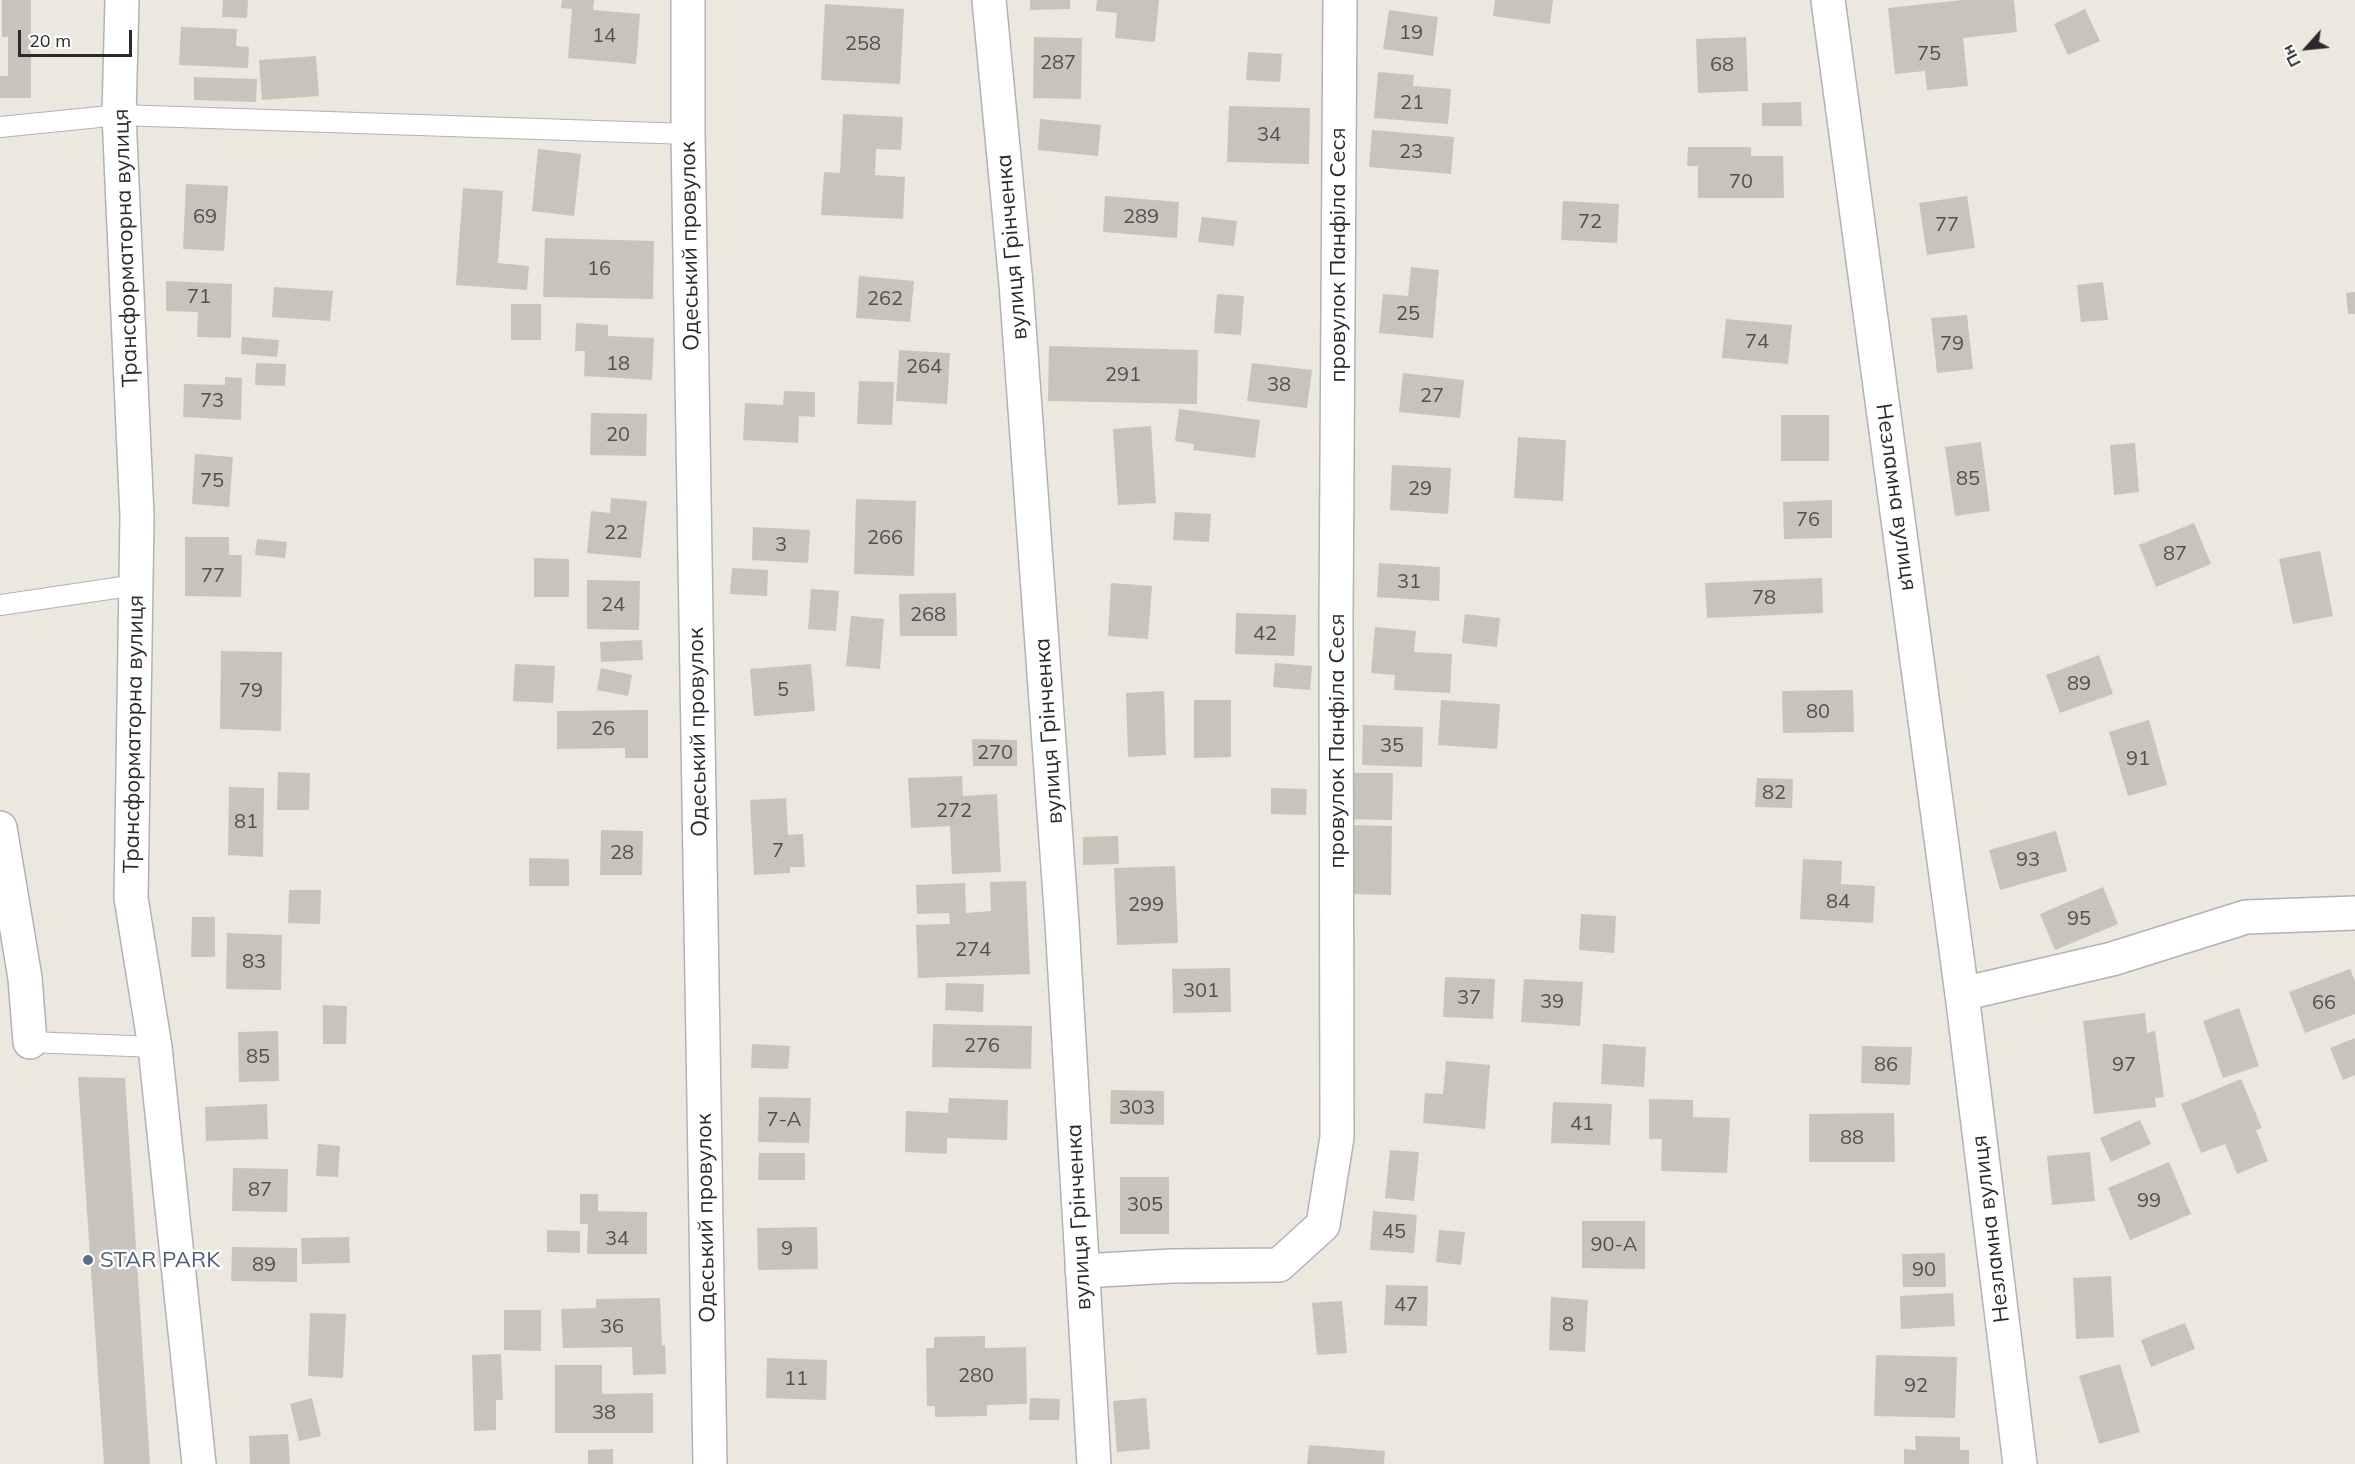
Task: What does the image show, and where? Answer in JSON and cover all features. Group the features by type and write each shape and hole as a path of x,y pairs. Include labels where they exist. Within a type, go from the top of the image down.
{"street":[{"name":"Трансформаторна вулиця","path":"122,0 119,115 137,516 131,898 155,1047 199,1464"},
{"name":"Одеський провулок","path":"688,0 688,134 710,1464"},
{"name":"вулиця Грінченка","path":"989,0 1018,307 1062,911 1094,1464"},
{"name":"провулок Панфіла Сеся","path":"1082,1271 1172,1266 1279,1265 1323,1225 1337,1137 1336,594 1340,0"},
{"name":"Незламна вулиця","path":"1828,0 1962,994 2020,1464"},
{"path":"0,828 25,978 30,1042"},
{"path":"1962,994 2112,959 2246,917 2355,914"}],"lane":[{"path":"0,127 119,115 688,134"},
{"path":"0,605 136,585"},
{"path":"30,1042 155,1047"}],"building":[{"path":"2,0 31,0 31,98 0,98 0,76 8,76 8,37 2,37"},
{"path":"223,0 248,0 247,18 222,17"},
{"path":"562,0 594,0 593,10 640,14 636,64 568,58 572,9 561,8"},
{"path":"1030,0 1070,0 1070,9 1030,10"},
{"path":"1097,0 1159,0 1155,42 1115,38 1117,13 1096,11"},
{"path":"1495,0 1553,0 1550,24 1493,16"},
{"path":"1962,0 2014,0 2017,32 1963,38 1968,86 1927,90 1925,71 1895,74 1888,8"},
{"path":"825,4 904,9 900,84 821,80"},
{"path":"2085,9 2100,41 2068,55 2054,24"},
{"path":"1389,10 1438,17 1433,56 1383,49"},
{"path":"181,27 237,29 236,46 249,47 248,68 179,65"},
{"path":"1034,37 1082,38 1081,99 1033,98"},
{"path":"1746,37 1748,91 1698,93 1696,39"},
{"path":"1248,52 1282,54 1280,82 1246,80"},
{"path":"316,56 319,96 262,100 259,60"},
{"path":"1378,72 1414,75 1413,86 1451,89 1448,124 1374,118"},
{"path":"194,77 257,79 256,102 194,100"},
{"path":"1801,102 1802,126 1762,126 1762,103"},
{"path":"1229,106 1310,108 1309,164 1227,162"},
{"path":"843,114 903,117 901,150 876,149 875,175 905,177 903,219 821,215 824,172 840,173"},
{"path":"1040,119 1101,125 1098,156 1038,150"},
{"path":"1372,130 1454,137 1451,174 1369,167"},
{"path":"1688,147 1751,147 1751,156 1783,156 1784,198 1698,198 1698,166 1687,166"},
{"path":"538,149 581,154 574,216 532,211"},
{"path":"186,184 228,186 224,251 183,249"},
{"path":"463,188 503,191 498,263 529,266 527,290 456,285"},
{"path":"1105,196 1179,202 1177,238 1103,232"},
{"path":"1967,196 1975,248 1927,255 1919,203"},
{"path":"1563,201 1619,204 1617,243 1561,240"},
{"path":"1202,217 1237,221 1234,246 1198,242"},
{"path":"545,238 654,241 653,299 543,297"},
{"path":"1411,267 1439,270 1433,338 1379,333 1383,294 1408,296"},
{"path":"859,276 914,281 910,322 856,318"},
{"path":"166,281 232,284 231,338 197,337 198,312 166,311"},
{"path":"2103,282 2108,320 2081,322 2077,285"},
{"path":"274,287 333,291 330,321 272,317"},
{"path":"2355,292 2355,314 2348,314 2346,293"},
{"path":"1217,294 1244,296 1241,335 1214,333"},
{"path":"511,304 541,304 541,340 511,340"},
{"path":"1967,315 1973,369 1937,373 1931,318"},
{"path":"1726,319 1792,325 1788,364 1722,358"},
{"path":"576,323 608,325 608,336 654,338 652,380 584,376 585,351 575,351"},
{"path":"242,337 279,340 277,357 241,354"},
{"path":"1049,346 1198,350 1197,404 1048,401"},
{"path":"899,350 950,353 947,404 896,401"},
{"path":"256,363 286,364 285,386 255,385"},
{"path":"1252,363 1312,370 1307,408 1247,401"},
{"path":"1403,373 1464,380 1460,418 1399,412"},
{"path":"225,377 242,378 241,420 183,417 184,384 225,385"},
{"path":"859,381 894,382 892,425 857,424"},
{"path":"784,391 815,392 815,417 799,416 798,443 743,440 745,403 783,405"},
{"path":"1179,409 1260,420 1255,458 1193,450 1194,444 1175,441"},
{"path":"591,413 647,414 646,456 590,455"},
{"path":"1781,415 1829,415 1829,461 1781,461"},
{"path":"1151,426 1156,503 1118,505 1113,429"},
{"path":"1518,437 1566,440 1563,501 1514,498"},
{"path":"1981,442 1990,511 1955,516 1945,447"},
{"path":"2135,443 2139,492 2114,495 2110,445"},
{"path":"195,454 233,457 229,507 192,504"},
{"path":"1392,465 1451,468 1448,514 1390,510"},
{"path":"611,498 647,501 641,558 587,553 591,511 610,513"},
{"path":"856,499 916,501 914,576 854,574"},
{"path":"1832,500 1832,538 1784,539 1783,502"},
{"path":"1175,512 1211,514 1209,542 1173,540"},
{"path":"2194,523 2211,564 2156,587 2139,545"},
{"path":"753,527 810,530 808,563 752,560"},
{"path":"185,537 229,537 229,555 242,555 241,597 185,596"},
{"path":"257,539 287,542 285,558 255,555"},
{"path":"2320,551 2333,616 2293,624 2279,559"},
{"path":"534,558 569,559 569,597 534,597"},
{"path":"1379,563 1440,567 1439,601 1377,597"},
{"path":"732,568 768,570 767,596 730,594"},
{"path":"1822,578 1823,613 1707,618 1705,583"},
{"path":"587,580 640,581 639,630 587,629"},
{"path":"1111,583 1152,586 1148,639 1108,636"},
{"path":"811,589 839,591 836,631 808,629"},
{"path":"956,593 957,636 900,636 899,594"},
{"path":"1236,613 1296,615 1294,656 1235,654"},
{"path":"1465,614 1500,618 1497,647 1462,643"},
{"path":"851,616 884,619 880,669 846,666"},
{"path":"1375,627 1416,631 1414,652 1452,654 1450,693 1394,690 1395,675 1371,673"},
{"path":"642,640 643,660 601,662 600,642"},
{"path":"221,651 282,652 281,731 220,729"},
{"path":"2099,655 2113,694 2060,713 2046,675"},
{"path":"1275,663 1312,666 1310,690 1273,687"},
{"path":"515,664 555,666 553,703 513,701"},
{"path":"811,664 815,711 754,716 750,669"},
{"path":"601,668 632,675 628,696 597,690"},
{"path":"1853,690 1854,732 1783,733 1782,691"},
{"path":"1164,691 1166,755 1128,757 1126,693"},
{"path":"1194,700 1231,700 1231,757 1194,758"},
{"path":"1441,700 1500,704 1497,749 1438,745"},
{"path":"648,710 648,758 625,758 625,748 557,749 557,711"},
{"path":"2149,720 2167,785 2128,796 2109,732"},
{"path":"1363,725 1423,727 1422,767 1362,765"},
{"path":"972,739 1017,740 1017,766 973,766"},
{"path":"278,772 310,773 309,810 277,810"},
{"path":"1341,773 1393,773 1392,820 1341,819"},
{"path":"962,776 963,796 997,794 1001,872 952,874 950,826 911,828 908,778"},
{"path":"1757,778 1793,779 1792,808 1755,807"},
{"path":"229,787 264,788 263,857 228,855"},
{"path":"1271,788 1307,789 1306,815 1271,814"},
{"path":"786,798 788,835 803,834 805,867 790,867 790,873 754,875 750,800"},
{"path":"1351,825 1392,826 1391,895 1349,894"},
{"path":"601,830 643,831 642,875 600,875"},
{"path":"2056,831 2067,871 2000,890 1989,850"},
{"path":"1118,836 1119,864 1083,865 1083,837"},
{"path":"529,858 569,859 569,886 529,886"},
{"path":"1803,859 1842,861 1841,884 1875,886 1873,923 1800,919"},
{"path":"1175,866 1178,943 1117,945 1114,868"},
{"path":"1026,881 1030,974 918,978 916,925 950,924 949,913 917,914 916,885 965,883 966,913 991,911 990,882"},
{"path":"2103,887 2118,924 2055,950 2040,914"},
{"path":"289,890 321,890 320,924 288,923"},
{"path":"1581,914 1616,916 1614,953 1579,950"},
{"path":"192,917 215,917 215,957 191,957"},
{"path":"227,933 282,935 281,990 226,989"},
{"path":"1230,968 1231,1012 1173,1013 1172,969"},
{"path":"2350,969 2355,981 2355,1014 2305,1033 2289,992"},
{"path":"1445,977 1495,979 1493,1019 1443,1017"},
{"path":"1524,979 1583,982 1580,1026 1521,1022"},
{"path":"946,983 984,984 983,1012 945,1010"},
{"path":"323,1005 347,1006 346,1044 323,1044"},
{"path":"2239,1008 2259,1066 2223,1078 2203,1021"},
{"path":"2145,1013 2147,1033 2155,1031 2164,1097 2155,1098 2156,1107 2094,1114 2083,1021"},
{"path":"933,1024 1032,1026 1031,1069 932,1067"},
{"path":"278,1031 279,1081 239,1082 238,1032"},
{"path":"2355,1038 2355,1075 2343,1080 2330,1048"},
{"path":"752,1044 790,1046 788,1069 751,1068"},
{"path":"1603,1044 1646,1047 1644,1087 1601,1084"},
{"path":"1862,1046 1912,1047 1910,1085 1861,1083"},
{"path":"1446,1061 1490,1065 1485,1129 1423,1123 1425,1093 1443,1094"},
{"path":"78,1077 125,1078 150,1464 104,1464"},
{"path":"2241,1079 2262,1128 2256,1130 2268,1161 2237,1174 2225,1144 2201,1153 2181,1104"},
{"path":"1111,1090 1164,1091 1164,1125 1110,1124"},
{"path":"759,1097 811,1098 809,1143 758,1142"},
{"path":"949,1098 1008,1100 1007,1140 947,1138 947,1154 905,1152 906,1111 948,1113"},
{"path":"1649,1099 1693,1100 1693,1117 1730,1118 1727,1173 1661,1171 1662,1139 1649,1139"},
{"path":"1553,1102 1612,1104 1610,1145 1551,1143"},
{"path":"267,1104 268,1139 206,1141 205,1107"},
{"path":"1894,1113 1895,1162 1809,1162 1809,1114"},
{"path":"2140,1120 2151,1144 2111,1162 2100,1138"},
{"path":"318,1144 340,1146 338,1177 316,1176"},
{"path":"1390,1150 1419,1152 1414,1201 1385,1198"},
{"path":"2090,1152 2095,1201 2052,1205 2047,1156"},
{"path":"759,1153 805,1153 805,1180 758,1180"},
{"path":"2169,1162 2191,1214 2130,1240 2108,1188"},
{"path":"233,1168 288,1169 287,1212 232,1211"},
{"path":"1120,1177 1169,1177 1169,1234 1120,1234"},
{"path":"580,1194 598,1194 598,1211 647,1212 647,1254 587,1254 588,1224 580,1224"},
{"path":"1373,1211 1417,1215 1414,1253 1370,1250"},
{"path":"1582,1221 1645,1221 1645,1269 1582,1268"},
{"path":"817,1227 818,1269 758,1270 757,1228"},
{"path":"547,1230 580,1231 580,1253 547,1252"},
{"path":"1439,1230 1465,1232 1461,1265 1436,1262"},
{"path":"349,1237 350,1263 302,1264 301,1238"},
{"path":"232,1247 297,1248 297,1282 231,1281"},
{"path":"1945,1253 1946,1287 1903,1287 1902,1254"},
{"path":"2111,1276 2114,1337 2076,1339 2073,1278"},
{"path":"1386,1285 1428,1286 1427,1326 1384,1325"},
{"path":"1953,1293 1955,1326 1901,1329 1900,1296"},
{"path":"1551,1297 1588,1300 1585,1352 1549,1350"},
{"path":"660,1298 666,1374 633,1375 632,1347 563,1348 561,1309 596,1308 596,1299"},
{"path":"1342,1301 1347,1353 1317,1355 1312,1303"},
{"path":"504,1310 541,1310 541,1351 504,1350"},
{"path":"310,1313 346,1314 343,1378 308,1376"},
{"path":"2185,1323 2195,1349 2151,1367 2141,1340"},
{"path":"985,1336 985,1348 1026,1347 1027,1404 987,1405 987,1416 935,1417 935,1406 927,1406 926,1348 934,1348 934,1337"},
{"path":"501,1354 503,1400 496,1400 496,1430 474,1431 472,1355"},
{"path":"1876,1355 1957,1357 1955,1418 1874,1416"},
{"path":"767,1358 827,1360 826,1400 766,1398"},
{"path":"2120,1364 2140,1432 2099,1444 2079,1376"},
{"path":"555,1365 602,1365 602,1394 653,1393 653,1433 555,1433"},
{"path":"312,1398 321,1436 299,1441 290,1404"},
{"path":"1030,1398 1060,1399 1059,1420 1029,1420"},
{"path":"1146,1398 1150,1449 1117,1452 1113,1401"},
{"path":"288,1434 290,1464 250,1464 249,1436"},
{"path":"1915,1436 1960,1437 1960,1450 1969,1450 1969,1464 1904,1464 1904,1449 1916,1450"},
{"path":"1309,1445 1385,1451 1384,1464 1307,1464"},
{"path":"613,1449 613,1464 588,1464 588,1450"}],"place":[{"name":"STAR PARK","path":"88,1260"}]}
